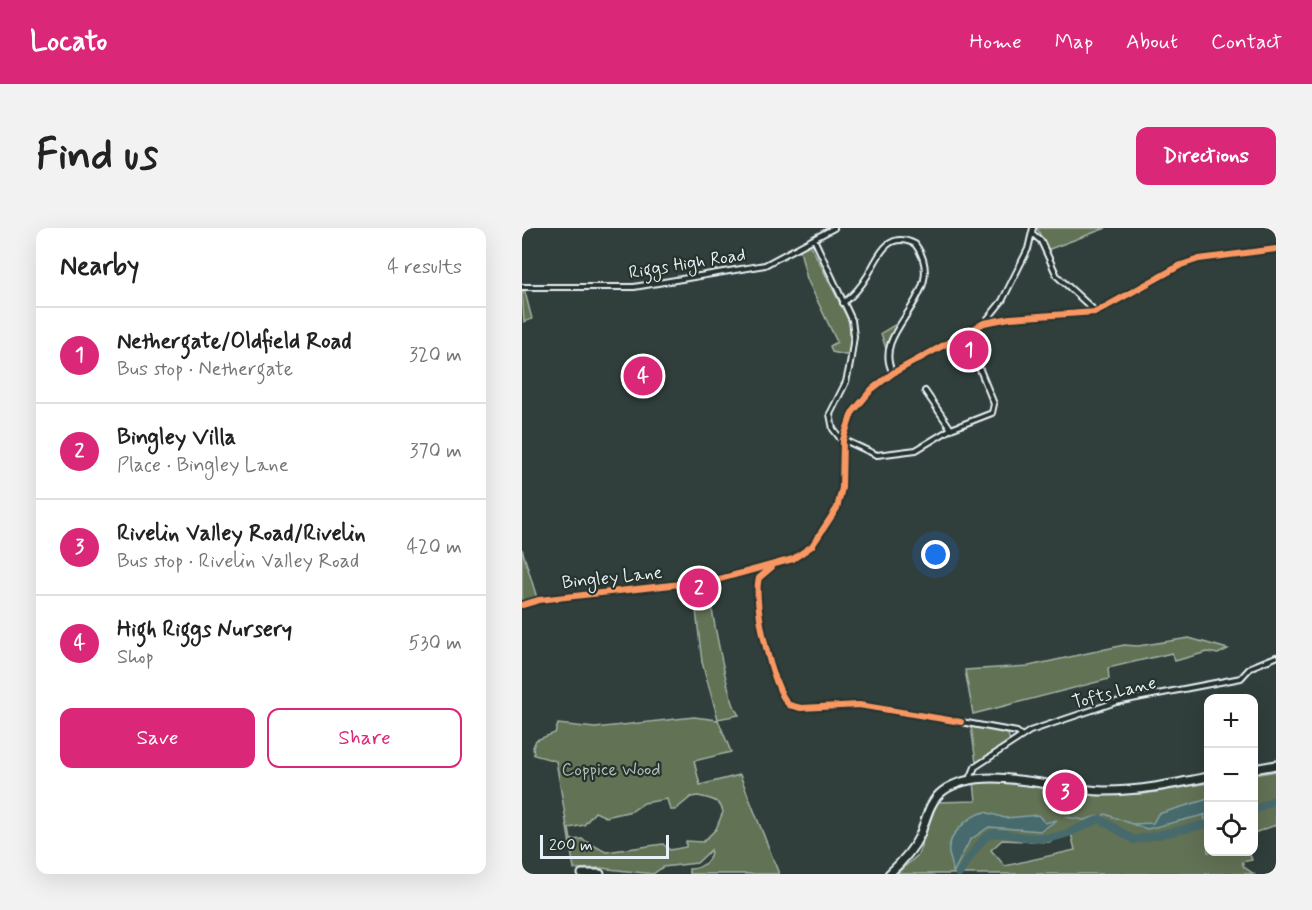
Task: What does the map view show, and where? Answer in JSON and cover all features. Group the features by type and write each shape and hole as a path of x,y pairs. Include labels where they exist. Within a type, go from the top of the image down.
{"main road":[{"path":"1258,768 1276,765"},
{"path":"889,874 914,846 939,794 956,783 970,779 995,778 1103,791 1143,789 1204,778"},
{"path":"582,874 600,874"}],"street":[{"name":"Riggs High Road","path":"522,287 634,287 765,265 834,228"},
{"path":"984,323 1002,301 1033,234 1033,228"},
{"path":"1033,234 1041,241 1057,276 1096,312"},
{"path":"814,239 853,326 853,352 846,382 830,414 835,433 843,440 871,453 881,455 920,448 951,429 988,416 995,408 965,333"},
{"path":"843,303 864,281 877,254 884,246 903,240 918,247 926,270 924,283 891,342 889,362 893,373"},
{"path":"843,440 848,422 858,405 872,389 893,373 984,323 1010,318 1096,312 1181,265 1199,259 1276,249"},
{"path":"925,391 932,398 951,429"},
{"name":"Bingley Lane","path":"522,605 539,600 716,580 775,566 805,553 833,516 841,494 843,440"},
{"name":"Tofts Lane","path":"970,779 975,767 1038,728 1116,702 1240,678 1251,667 1276,657"},
{"path":"960,722 1017,732 1022,736"}],"green space":[{"path":"1037,228 1106,228 1047,250"},
{"path":"810,244 850,323 850,356 832,352 830,346 837,342 807,279 799,246"},
{"path":"522,292 525,292 532,319 524,322"},
{"path":"898,325 887,352 881,333"},
{"path":"522,549 537,598 522,601"},
{"path":"710,598 726,678 734,707 739,715 718,719 702,662 695,601"},
{"path":"1189,638 1228,649 1218,654 1207,652 1175,661 1172,653 1108,668 1109,679 973,714 965,670 1029,666 1124,645 1138,646"},
{"name":"Coppice Wood","path":"694,717 718,720 731,752 694,761 700,785 740,775 779,874 689,874 689,869 697,868 707,861 711,850 697,863 663,867 653,874 600,868 574,869 556,761 534,755 533,747 536,740 555,733 558,724 595,728","holes":["698,796 717,802 723,812 716,829 703,842 686,841 686,847 670,850 663,844 606,852 582,839 571,840 569,828 584,825 595,812 606,817 632,811 644,803 667,799 670,810 675,810 691,797"]},
{"path":"971,726 1008,734 1010,741 976,763"},
{"path":"1276,771 1276,825 1258,832 1258,802 1258,774"},
{"path":"987,781 1080,791 1082,801 1089,793 1144,794 1204,784 1204,856 1250,856 1252,860 1242,862 1244,867 1254,874 896,874 918,855 937,802 976,801 974,782","holes":["1071,833 1075,850 1005,866 991,850 1002,840 1049,842"]}],"water":[{"path":"1204,800 1204,815 1147,829 1132,824 1153,823 1158,814"},
{"path":"985,812 1005,818 1038,815 1045,823 1057,820 1041,831 989,827 970,840 953,873 949,854 951,840 960,827 972,817"}],"waterway":[{"path":"1258,808 1276,799"},
{"path":"1065,817 1084,820 1098,816 1100,819 1105,814 1132,824"},
{"path":"959,874 981,842 988,835 996,833 1029,838 1048,838 1068,833 1100,819 1134,840 1204,825"}],"cycle path":[{"path":"522,605 539,600 716,580 793,559 812,546 837,508 842,488 843,440 852,413 872,389 893,373 984,323 1010,318 1096,312 1181,265 1199,259 1276,249"},
{"path":"772,567 759,578 758,605 770,663 776,681 789,705 801,708 859,705 961,722"}],"place":[{"name":"Nethergate/Oldfield Road","path":"969,350"},
{"name":"High Riggs Nursery","path":"643,376"},
{"name":"Bingley Villa","path":"699,588"},
{"name":"Rivelin Valley Road/Rivelin","path":"1065,792"}]}
